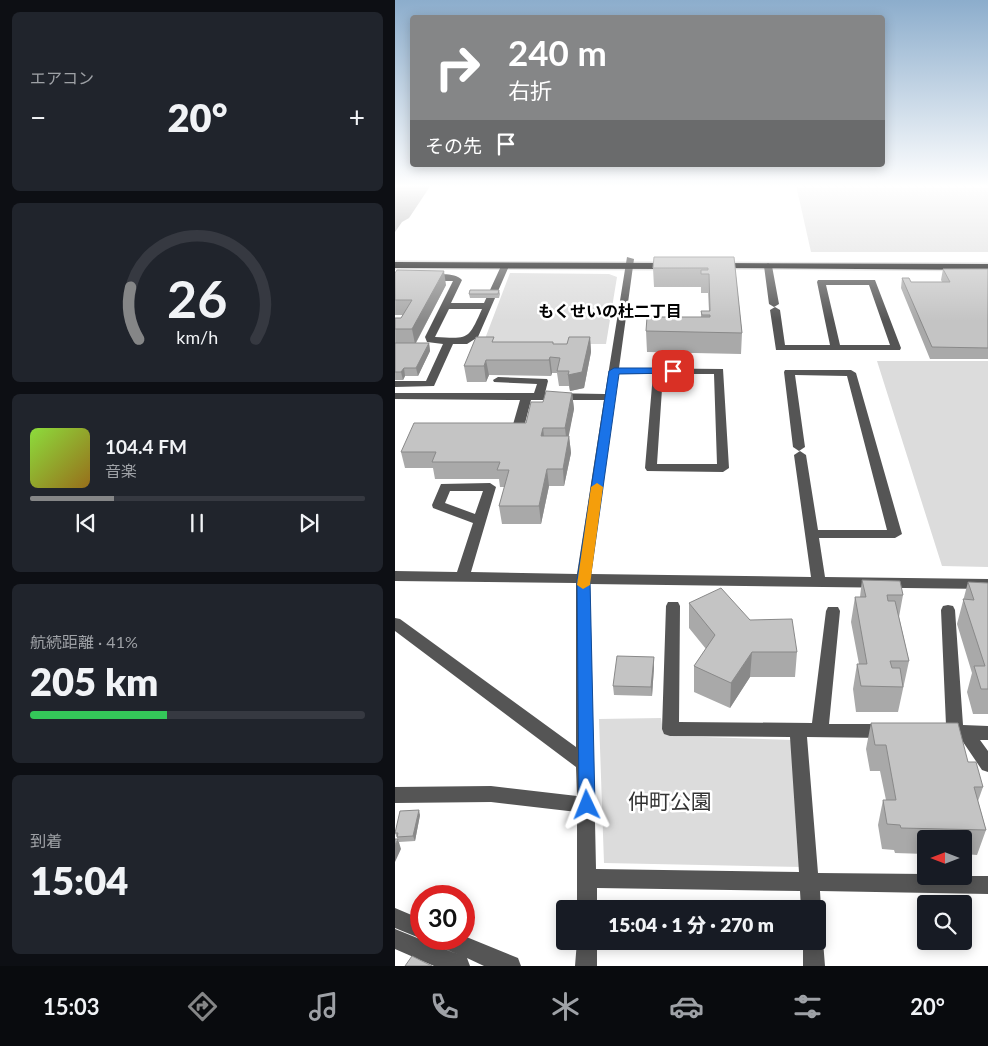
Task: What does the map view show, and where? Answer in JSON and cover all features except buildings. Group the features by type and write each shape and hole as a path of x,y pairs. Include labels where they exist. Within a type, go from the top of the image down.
{"main road":[{"path":"395,259 630,263 682,266"},
{"path":"395,265 505,266 675,260"},
{"path":"988,260 712,263 768,266 988,267"}],"street":[{"path":"587,900 583,580 630,263"},
{"path":"424,278 458,279 429,339 433,342 463,342 473,338 505,266"},
{"path":"768,266 780,348 836,348 895,348 872,282 821,282 836,348"},
{"path":"445,306 487,306"},
{"path":"395,384 429,384 449,342"},
{"path":"614,371 658,371 719,371 723,468 651,468 658,371"},
{"path":"812,534 895,534 851,372 789,372 799,451 819,583"},
{"path":"498,380 543,381 533,396 517,432 498,431"},
{"path":"395,396 610,397"},
{"path":"463,576 480,521"},
{"path":"395,576 988,584"},
{"path":"673,606 670,729 907,731"},
{"path":"948,610 960,732 988,764"},
{"path":"820,729 833,611"},
{"path":"395,623 585,763"},
{"path":"798,729 811,900"},
{"path":"926,732 988,733"},
{"path":"395,795 491,794 587,805"},
{"path":"587,878 988,885"},
{"path":"395,918 410,924"},
{"path":"395,939 459,966"},
{"path":"472,950 511,966"},
{"path":"587,950 587,966"},
{"path":"813,950 814,966"}],"green space":[{"path":"806,230 988,230 988,252 811,252"},
{"path":"510,273 609,274 617,277 606,344 483,344"},
{"path":"877,361 988,361 988,567 942,566"},
{"name":"仲町公園","path":"661,718 663,731 674,736 793,740 803,867 604,863 599,719"}],"slow traffic":[{"path":"583,585 597,487"}],"district":[{"name":"もくせいの杜二丁目","path":"610,310"}],"route":[{"path":"587,805 583,580 614,371 673,371"}]}
